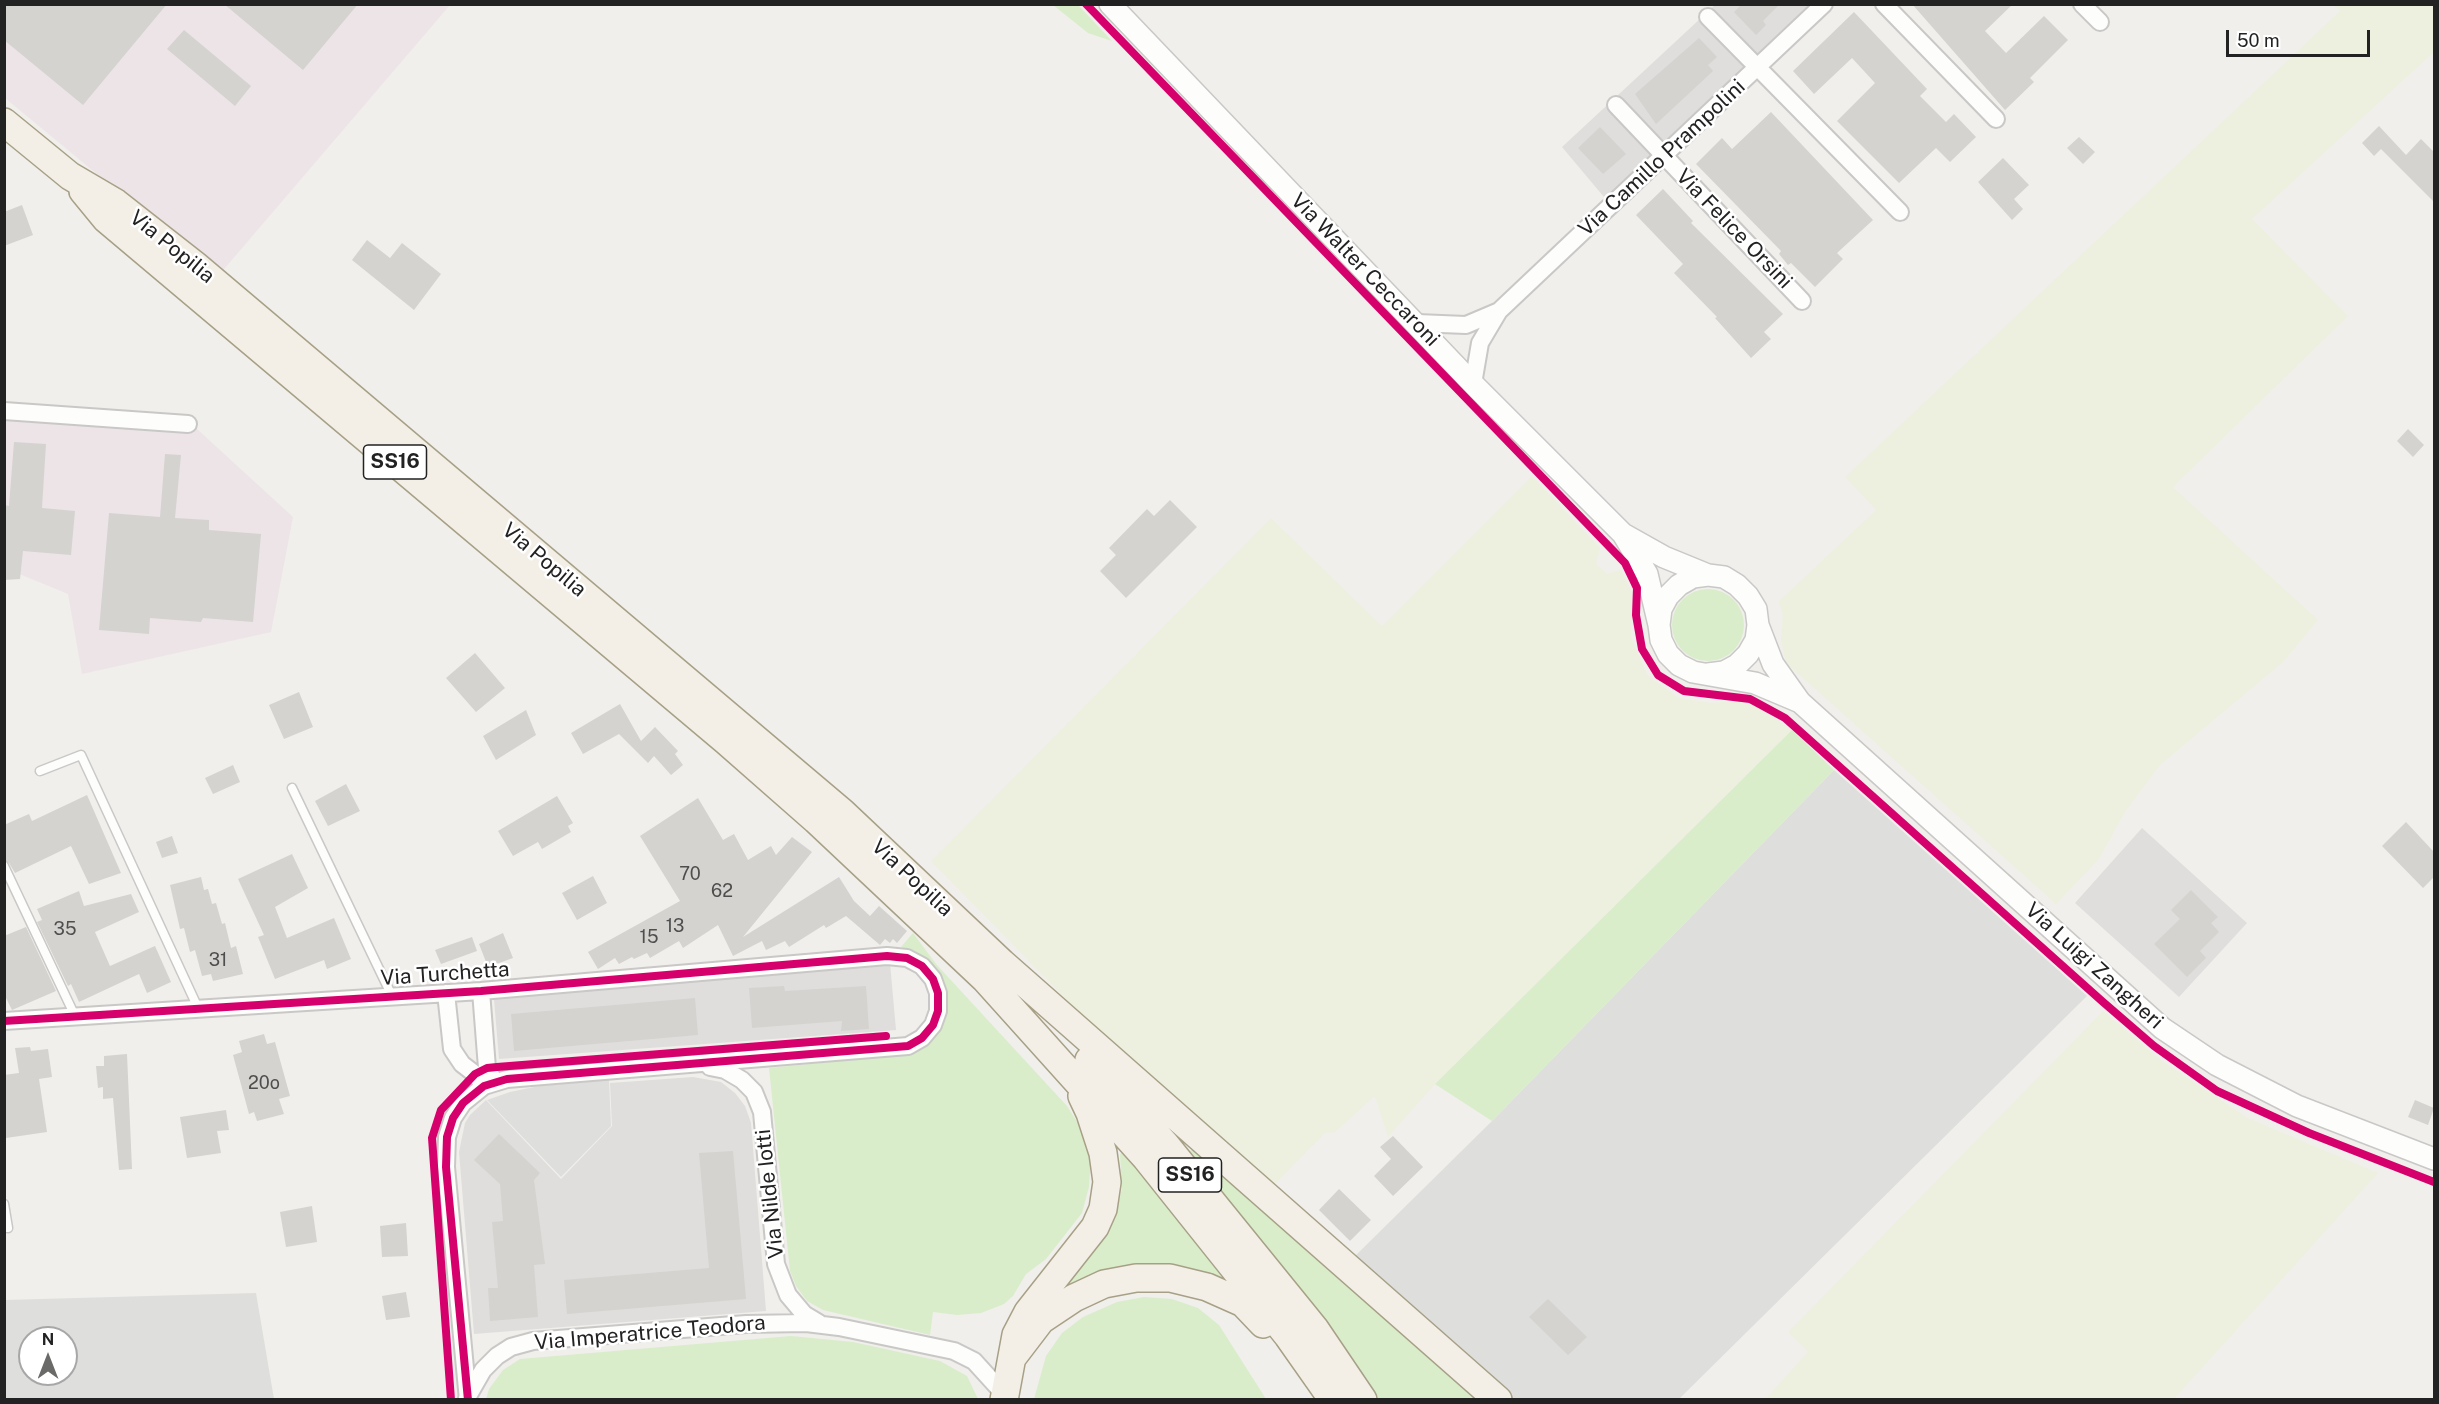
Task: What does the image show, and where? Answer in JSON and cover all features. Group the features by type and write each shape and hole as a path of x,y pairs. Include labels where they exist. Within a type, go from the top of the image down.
{"main road":[{"name":"Via Popilia","path":"4,122 70,176 116,203 195,265 842,812 993,971"},
{"name":"SS16","path":"993,971 1068,1068 1146,1158 1288,1336 1333,1400"},
{"name":"SS16","path":"993,971 1165,1144 1315,1329 1363,1400"},
{"path":"993,971 1498,1400"},
{"path":"1004,1397 1016,1335 1028,1312 1095,1227 1103,1209 1107,1182 1103,1154 1090,1113 1068,1068"},
{"path":"1012,1358 1041,1320 1074,1298 1104,1284 1136,1278 1170,1278 1206,1287 1243,1303 1325,1400"}],"street":[{"name":"Via Walter Ceccaroni","path":"1110,4 1473,384 1623,534 1647,574 1661,640 1668,654 1679,665 1693,672 1708,675"},
{"name":"Via Camillo Prampolini","path":"1473,384 1480,343 1499,311 1824,4"},
{"path":"1884,4 1995,119"},
{"path":"2082,4 2100,22"},
{"path":"1708,16 1900,212"},
{"name":"Via Felice Orsini","path":"1616,105 1802,302"},
{"name":"Via Camillo Prampolini","path":"1417,323 1466,325 1499,311"},
{"path":"4,411 188,424"},
{"name":"Via Walter Ceccaroni","path":"1623,534 1664,557 1708,575 1724,578 1743,590 1756,609 1758,625"},
{"path":"1659,625 1661,609 1668,596 1679,585 1693,578 1708,575"},
{"path":"1708,675 1724,672 1743,660 1756,640 1758,625"},
{"name":"Via Luigi Zangheri","path":"1758,625 1773,664 1800,702 2162,1028 2217,1065 2297,1106 2434,1159"},
{"name":"Via Luigi Zangheri","path":"1708,675 1755,683 1800,702"},
{"name":"Via Turchetta","path":"5,1019 481,991 887,956 907,958 922,966 933,979 938,993 938,1011 933,1025 922,1038 908,1046 694,1064"},
{"path":"481,991 489,1084"},
{"path":"446,993 452,1049 462,1064 489,1084 694,1064"},
{"name":"Via Nilde Iotti","path":"694,1064 725,1070 742,1080 754,1092 762,1112 776,1264 788,1295 804,1314 821,1325 954,1351 974,1360 1004,1397"},
{"name":"Via Imperatrice Teodora","path":"467,1399 446,1167 447,1137 453,1118 463,1103 489,1084"},
{"name":"Via Imperatrice Teodora","path":"467,1399 483,1370 497,1356 511,1347 533,1341 746,1323 821,1325"}],"lane":[{"path":"40,771 81,755 198,1008"},
{"path":"292,788 392,996"},
{"path":"4,866 75,1016"},
{"path":"4,1204 8,1228"}],"path":[{"path":"2199,1078 2217,1091 2248,1105"}],"shaded area":[{"path":"4,5 450,5 219,275 5,98"},
{"path":"1715,5 1821,5 1609,203 1562,147"},
{"path":"5,405 197,429 293,517 271,632 82,674 68,594 5,568"},
{"path":"1834,770 2087,996 1679,1399 1511,1399 1352,1259 1492,1121"},
{"path":"2142,828 2247,923 2179,997 2075,903"},
{"path":"890,963 896,1030 499,1059 494,999"},
{"path":"693,1077 721,1082 735,1093 745,1106 751,1123 766,1311 474,1334 459,1152 465,1123 470,1115 486,1100 561,1179 612,1126 610,1083"},
{"path":"609,1080 611,1126 561,1177 487,1100 539,1086"},
{"path":"256,1293 274,1399 5,1399 5,1300"}],"green space":[{"path":"1053,5 1078,5 1112,41 1088,33"},
{"path":"2333,5 2434,5 2434,52 2252,219 2348,316 2173,487 2318,620 2283,662 2160,765 2125,812 2099,859 2056,904 1786,663 1781,639 1783,616 1779,601 1876,510 1845,477 2340,11"},
{"path":"1532,476 1600,548 1596,564 1607,574 1621,570 1632,592 1631,637 1647,675 1679,698 1711,703 1734,701 1755,705 1792,730 1435,1084 1388,1137 1375,1096 1335,1132 1325,1133 1270,1189 1166,1101 931,861 1271,518 1382,626"},
{"path":"1715,589 1734,599 1742,611 1744,625 1742,639 1734,651 1722,659 1701,661 1682,651 1674,639 1672,618 1682,599 1694,591"},
{"path":"1792,730 1834,770 1492,1121 1435,1084"},
{"path":"913,933 936,964 1067,1106 1083,1131 1091,1154 1089,1187 1082,1213 1046,1259 1026,1274 1013,1296 1004,1304 981,1313 957,1315 933,1312 930,1335 823,1310 807,1301 796,1286 790,1271 769,1068 900,1055 920,1047 943,1020 947,1006 946,992 938,973 925,957 901,947"},
{"path":"2103,1011 2162,1061 2248,1118 2378,1173 2174,1399 1765,1399 1808,1352 1788,1332"},
{"path":"1194,1147 1483,1399 1374,1399 1324,1326 1190,1151"},
{"path":"1123,1152 1229,1281 1225,1285 1172,1266 1143,1264 1091,1275 1059,1294 1055,1290 1097,1246 1116,1215 1122,1188 1120,1154"},
{"path":"1144,1297 1172,1299 1198,1308 1219,1325 1266,1399 1034,1399 1046,1356 1062,1333 1083,1317 1117,1302"},
{"path":"791,1336 853,1342 940,1361 967,1376 978,1399 486,1399 489,1389 503,1370 520,1359"}],"building":[{"path":"4,4 167,4 83,105 4,40"},
{"path":"224,4 358,4 303,70"},
{"path":"1742,4 1780,4 1763,21 1766,25 1756,35 1734,12"},
{"path":"1912,4 2013,4 1985,31 2006,53 2044,16 2068,40 2030,78 2034,82 2005,110"},
{"path":"1854,12 1927,89 1920,96 1946,122 1954,114 1976,137 1950,162 1936,148 1899,183 1837,121 1875,83 1852,58 1814,94 1793,71"},
{"path":"184,30 251,86 235,106 167,49"},
{"path":"1699,38 1717,57 1708,65 1713,71 1656,124 1635,94"},
{"path":"1771,112 1873,220 1837,253 1843,259 1815,287 1791,263 1788,265 1779,254 1781,251 1696,164 1722,138 1732,149"},
{"path":"2379,126 2406,155 2421,139 2434,152 2434,202 2381,149 2374,156 2362,143"},
{"path":"1600,127 1626,154 1603,174 1578,148"},
{"path":"2079,137 2095,152 2083,164 2067,148"},
{"path":"2003,158 2029,185 2014,199 2023,209 2012,220 1978,182"},
{"path":"1663,189 1693,221 1691,223 1783,314 1764,332 1771,339 1751,358 1715,318 1717,317 1674,273 1683,264 1636,215"},
{"path":"22,205 33,235 4,246 4,212"},
{"path":"367,240 390,258 402,243 441,274 414,310 352,260"},
{"path":"2408,429 2424,445 2413,457 2397,441"},
{"path":"14,442 46,444 42,508 75,511 71,555 23,551 20,579 4,580 4,505 9,506"},
{"path":"165,454 181,455 175,518 209,520 209,530 261,534 253,622 203,618 201,622 150,618 149,634 99,630 109,513 160,517"},
{"path":"1170,500 1197,527 1126,598 1100,571 1116,555 1109,548 1147,509 1154,516"},
{"path":"475,653 505,688 476,712 446,678"},
{"path":"299,692 313,727 284,739 269,705"},
{"path":"620,704 641,741 655,727 678,751 675,754 683,765 671,775 654,756 648,763 619,734 583,754 571,733"},
{"path":"526,710 536,735 496,760 483,736"},
{"path":"233,765 240,782 213,794 205,778"},
{"path":"346,784 360,811 328,826 315,801"},
{"path":"87,795 121,873 89,884 71,846 15,873 9,863 4,860 4,825 29,814 32,821"},
{"path":"557,796 573,823 568,826 571,832 542,849 538,842 513,856 498,831"},
{"path":"698,798 723,840 734,834 748,860 771,846 776,855 792,837 812,852 743,937 839,877 854,901 870,916 879,906 907,931 897,943 893,939 890,943 885,939 880,945 846,916 826,928 824,925 789,947 785,941 766,950 762,941 733,956 718,925 683,948 679,941 650,958 647,953 619,964 615,958 598,969 588,952 680,901 640,836"},
{"path":"2406,822 2434,852 2434,877 2423,888 2382,846"},
{"path":"172,836 178,853 162,858 156,842"},
{"path":"292,854 308,888 275,907 287,938 334,918 351,959 327,969 324,960 275,979 258,937 264,935 238,879"},
{"path":"593,876 607,903 577,920 562,893"},
{"path":"201,877 204,890 208,889 212,904 216,903 222,924 225,923 231,948 236,946 243,974 213,981 211,974 202,976 195,950 190,952 184,928 180,929 170,885"},
{"path":"2191,890 2218,917 2211,923 2219,932 2200,951 2206,958 2187,977 2154,944 2180,919 2171,910"},
{"path":"79,891 84,906 131,894 139,912 95,932 110,966 155,946 171,982 147,993 139,974 79,1002 71,984 68,986 37,922 42,920 37,909"},
{"path":"26,927 56,991 12,1010 4,994 4,936"},
{"path":"503,933 513,958 488,967 479,944"},
{"path":"472,937 477,951 441,964 435,950"},
{"path":"784,986 785,991 866,986 869,1029 841,1031 842,1021 752,1028 749,988"},
{"path":"695,998 698,1035 514,1051 511,1014"},
{"path":"264,1034 267,1044 275,1042 290,1096 279,1099 284,1114 257,1121 254,1112 249,1114 233,1055 242,1052 239,1041"},
{"path":"30,1047 31,1051 48,1049 52,1077 39,1079 47,1132 6,1138 4,1075 19,1073 15,1048"},
{"path":"127,1054 132,1169 119,1170 113,1098 103,1099 103,1087 98,1088 96,1066 104,1066 104,1056"},
{"path":"2415,1100 2434,1108 2428,1125 2408,1117"},
{"path":"226,1110 229,1130 217,1131 221,1153 187,1158 180,1117"},
{"path":"499,1134 540,1173 534,1180 545,1264 534,1265 538,1317 490,1321 488,1288 498,1288 492,1222 503,1221 500,1184 474,1160"},
{"path":"1393,1136 1423,1167 1393,1196 1374,1176 1391,1159 1380,1147"},
{"path":"733,1151 746,1299 567,1314 564,1280 709,1268 699,1153"},
{"path":"1339,1189 1371,1220 1350,1241 1319,1210"},
{"path":"312,1206 317,1242 286,1247 280,1212"},
{"path":"406,1223 408,1256 382,1257 380,1226"},
{"path":"406,1292 410,1317 386,1320 382,1296"},
{"path":"1548,1299 1587,1337 1568,1355 1529,1317"}],"cycle path":[{"path":"1086,4 1625,563 1637,588 1636,615 1642,649 1658,675 1684,691 1750,699 1785,718 2103,1002 2154,1046 2217,1091 2309,1133 2434,1182"},
{"path":"4,1021 481,991 887,956 907,958 922,966 933,979 938,993 938,1011 933,1025 922,1038 908,1046 507,1079 484,1086 463,1103 453,1118 447,1137 446,1167 468,1400"},
{"path":"451,1400 432,1138 441,1110 475,1074 487,1068 497,1067 886,1036"}]}
